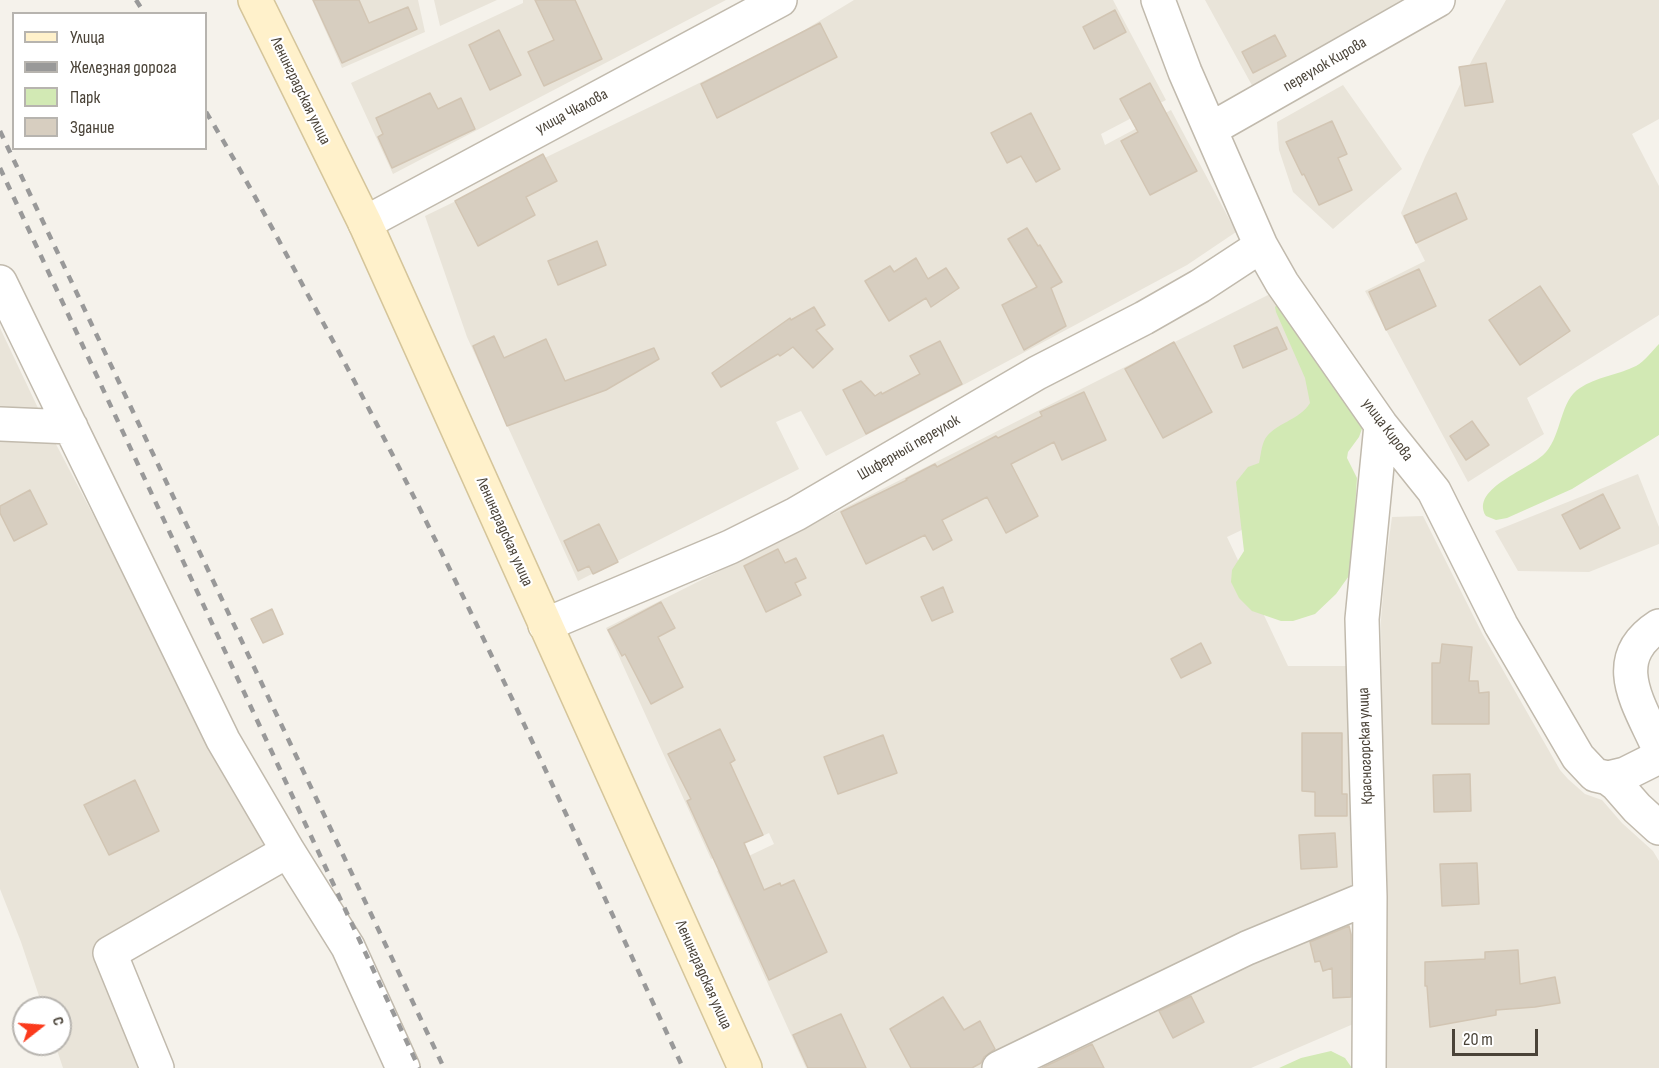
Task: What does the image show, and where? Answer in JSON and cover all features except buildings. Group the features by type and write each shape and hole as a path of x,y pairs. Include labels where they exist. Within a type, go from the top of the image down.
{"main road":[{"name":"Ленинградская улица","path":"255,0 365,223 745,1068"}],"street":[{"name":"улица Чкалова","path":"365,223 780,0"},
{"name":"улица Кирова","path":"1158,0 1185,72 1261,246 1282,283 1381,425 1434,491 1501,625 1571,747 1589,771 1608,778 1659,828"},
{"name":"переулок Кирова","path":"1211,129 1438,0"},
{"name":"Шиферный переулок","path":"545,625 730,547 796,514 1037,373 1144,318 1200,286 1261,246"},
{"path":"0,282 222,740 348,947 402,1068"},
{"path":"0,424 70,427"},
{"name":"Красногорская улица","path":"1369,1068 1370,897 1362,619 1381,425"},
{"path":"1659,626 1647,633 1636,647 1630,662 1630,679 1659,749"},
{"path":"1608,778 1625,774 1659,757"},
{"path":"157,1068 110,952 288,850"},
{"path":"999,1068 1247,948 1370,897"}],"shaded area":[{"path":"312,0 418,0 425,32 342,68"},
{"path":"434,0 497,0 440,26"},
{"path":"523,0 726,0 393,174 351,83 523,3"},
{"path":"854,0 1113,0 1166,100 1101,134 1105,145 1171,110 1236,232 1187,265 826,456 801,411 776,422 799,469 578,581 467,337 425,216 788,40"},
{"path":"1205,0 1414,0 1254,89"},
{"path":"1506,0 1659,0 1659,119 1632,134 1659,186 1659,315 1527,398 1544,434 1468,482 1365,291 1425,261 1401,213 1425,157 1472,60"},
{"path":"1343,85 1402,169 1333,229 1293,192 1279,150 1277,122"},
{"path":"1272,293 1335,415 1305,500 1227,537 1288,666 1350,666 1351,894 1243,938 981,1068 806,1068 717,871 774,844 769,833 711,859 606,628"},
{"path":"0,328 47,427 267,847 101,945 145,1068 63,1068 59,1056 72,1056 72,996 39,996 0,889"},
{"path":"1638,474 1659,527 1659,544 1589,572 1518,571 1495,531"},
{"path":"1423,516 1483,635 1560,770 1585,794 1602,800 1622,823 1653,851 1659,861 1659,1068 1385,1068 1381,620 1392,517"},
{"path":"1348,920 1358,955 1358,1022 1251,1068 1027,1068 1251,958"}],"green space":[{"path":"1281,300 1363,426 1347,458 1357,478 1351,573 1336,594 1315,614 1293,621 1281,621 1252,611 1239,598 1231,582 1232,570 1244,551 1236,482 1248,467 1259,463 1265,439 1269,434 1300,414 1310,403 1305,378 1276,312 1275,307"},
{"path":"1659,344 1659,435 1572,489 1507,518 1496,520 1486,516 1483,506 1486,497 1494,488 1539,458 1551,445 1573,393 1593,381 1636,366"},
{"path":"1331,1051 1345,1058 1352,1068 1279,1068 1301,1058"}],"railway":[{"path":"136,0 144,12"},
{"path":"207,114 271,225 359,390 456,581 683,1068"},
{"path":"0,131 444,1068"},
{"path":"0,168 419,1068"}]}
